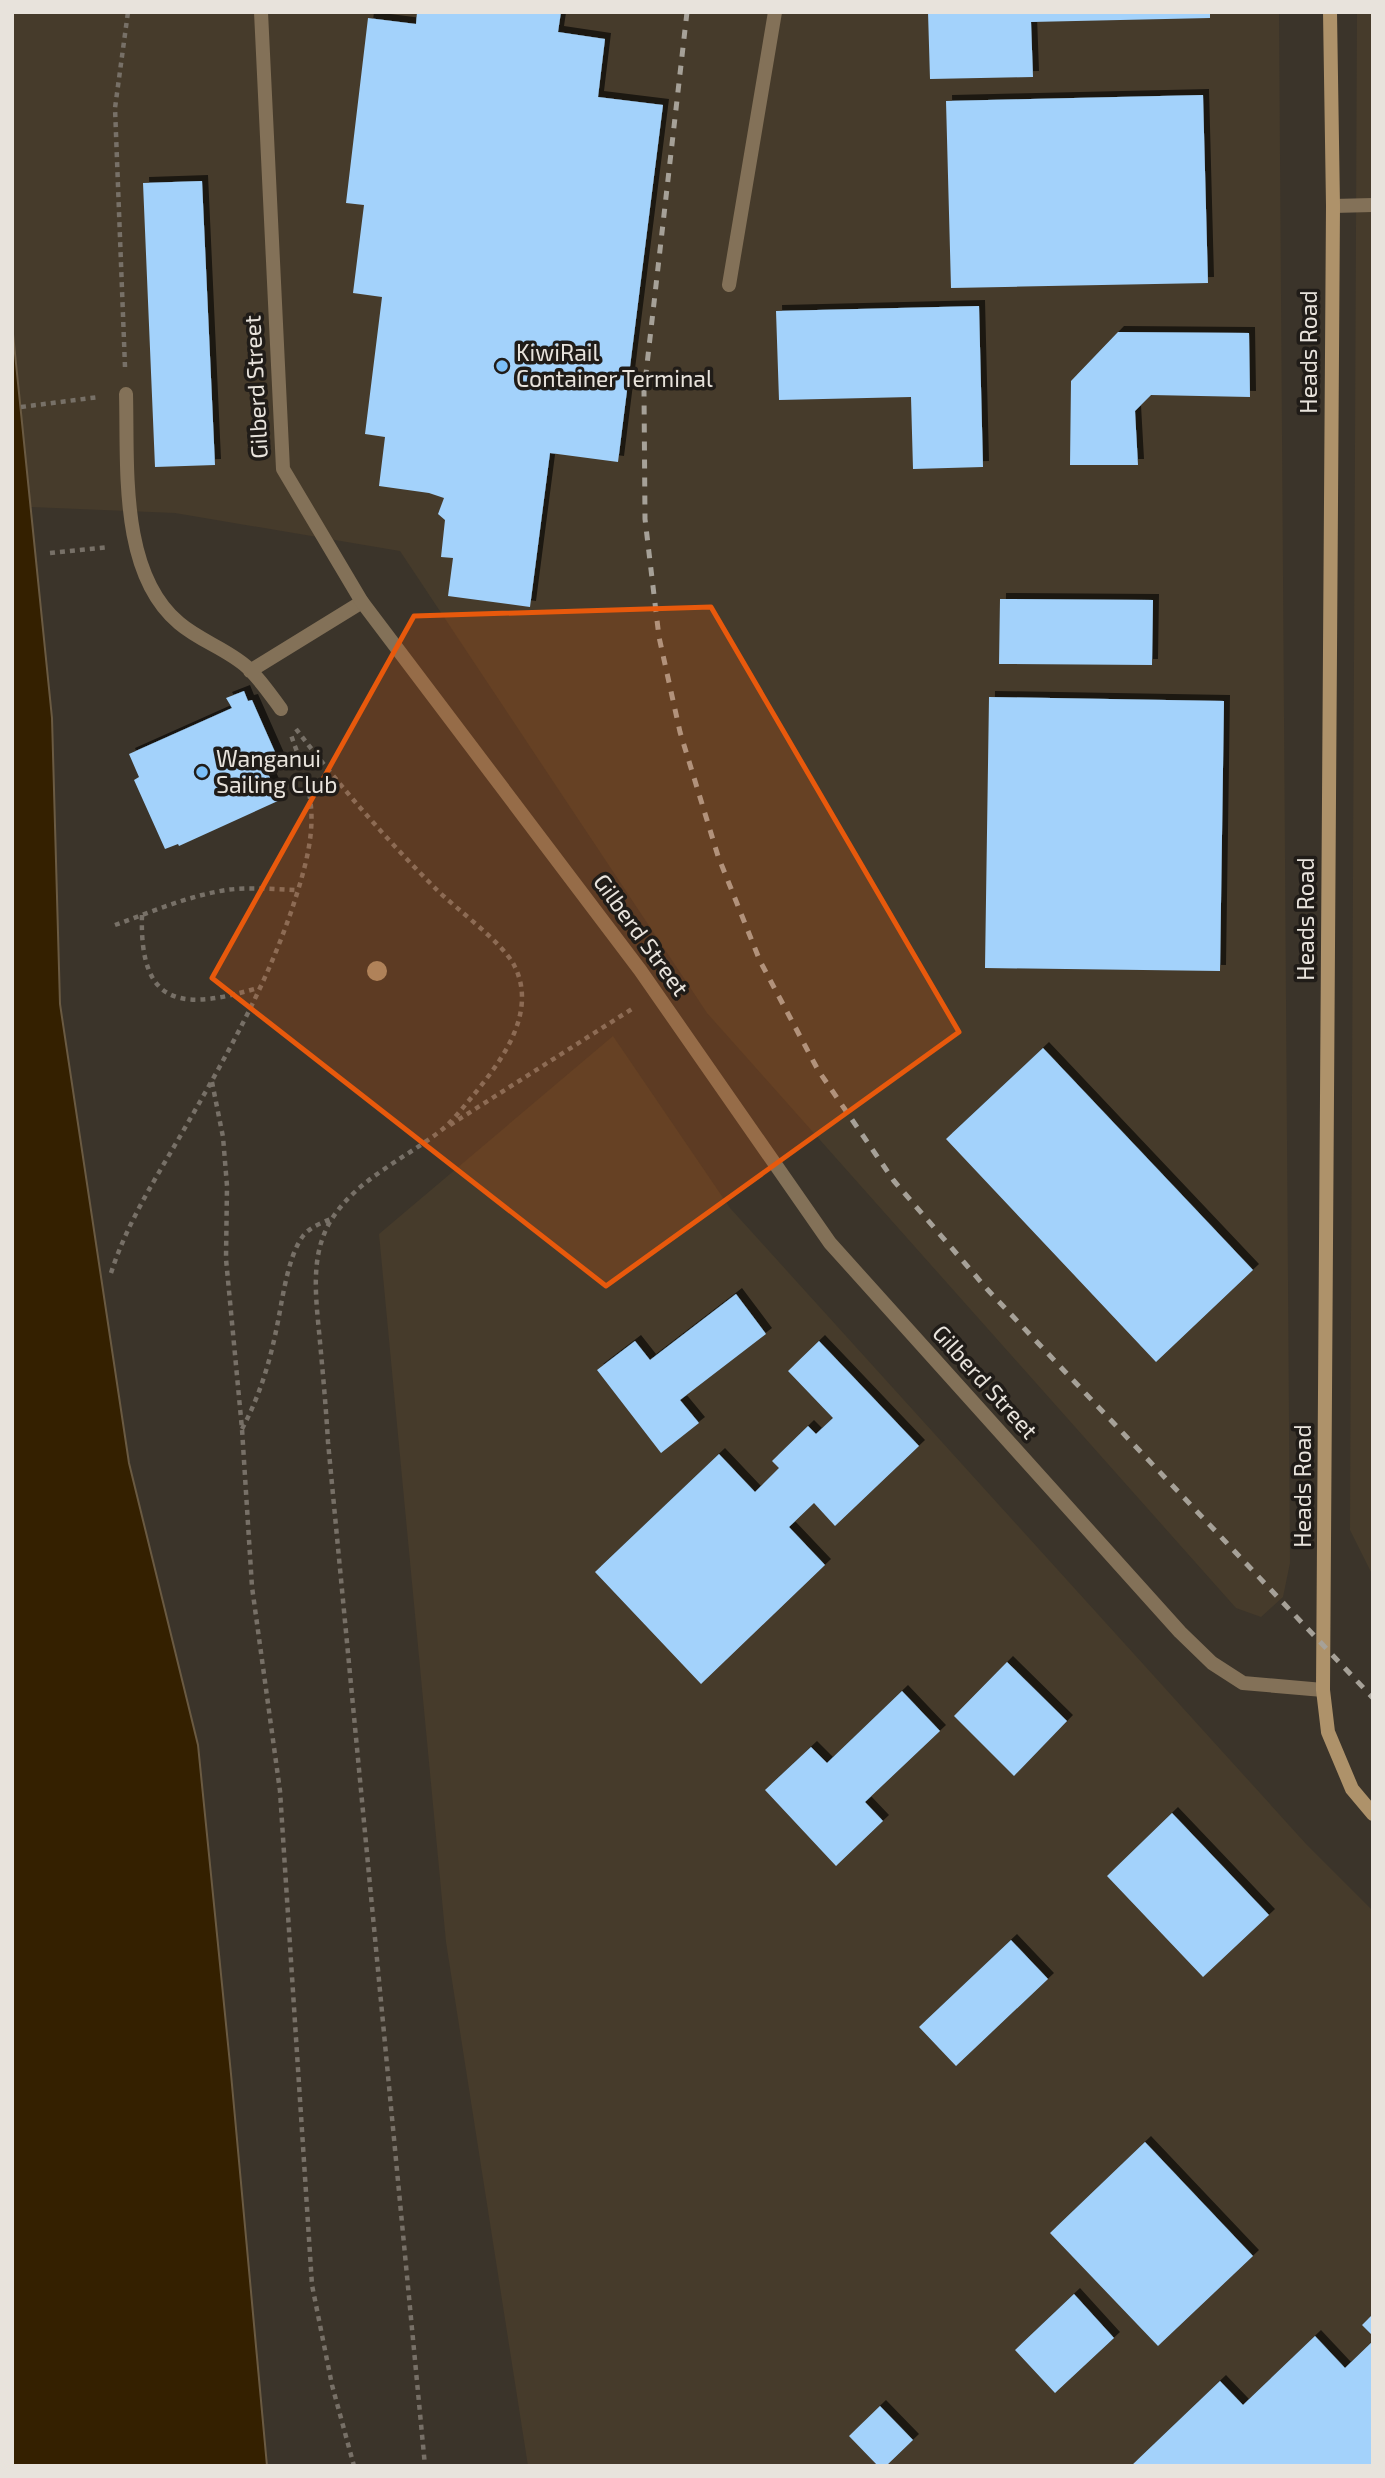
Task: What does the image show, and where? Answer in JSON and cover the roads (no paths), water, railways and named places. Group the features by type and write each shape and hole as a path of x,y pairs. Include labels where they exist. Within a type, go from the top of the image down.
{"main road":[{"name":"Heads Road","path":"1330,12 1333,206 1324,1690 1328,1732 1352,1789 1373,1814"}],"street":[{"name":"Gilberd Street","path":"261,12 283,469 362,602 656,993 830,1243 1180,1632 1212,1663 1243,1683 1324,1690"},
{"path":"729,285 775,12"},
{"path":"1333,206 1373,205"},
{"path":"126,394 129,487 142,569 169,615 190,632 237,660 250,671 281,709"},
{"path":"250,671 362,602"}],"railway":[{"path":"687,12 644,391 645,519 659,637 680,732 718,856 760,961 818,1070 894,1181 987,1289 1373,1698"}],"place":[{"name":"KiwiRail Container Terminal","path":"502,366"},
{"name":"Wanganui Sailing Club","path":"202,772"}]}
